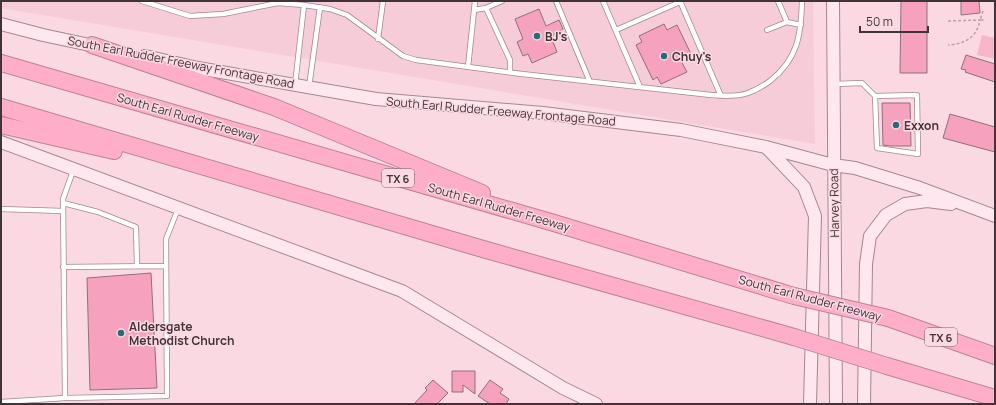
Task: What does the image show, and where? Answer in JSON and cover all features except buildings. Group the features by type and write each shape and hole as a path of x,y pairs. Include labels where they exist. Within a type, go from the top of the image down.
{"highway":[{"path":"92,45 274,107 554,223"},
{"name":"South Earl Rudder Freeway","path":"1,63 554,223 794,296 888,318 995,356"},
{"path":"1,107 196,166 794,337 995,398"},
{"path":"1,125 144,158 196,166"}],"main road":[{"name":"Harvey Road","path":"833,1 833,165 836,404"},
{"name":"South Earl Rudder Freeway Frontage Road","path":"1,24 198,68 376,99 543,113 674,129 766,147 833,165 855,168 913,185 995,216"},
{"path":"1,142 402,291 563,388 596,404"},
{"path":"766,147 804,187 815,216 810,404"},
{"path":"864,404 866,264 870,236 886,215 905,204 927,201 970,206"}],"lane":[{"path":"142,1 190,16 223,14 264,3 320,7 347,15 403,56 416,60 590,82 721,96 747,93 762,87 780,73 790,61 796,44 801,25 802,1"},
{"path":"378,39 383,1"},
{"path":"468,67 475,1"},
{"path":"474,10 486,8 495,2 502,1"},
{"path":"556,1 590,82"},
{"path":"604,1 640,87"},
{"path":"778,1 787,22"},
{"path":"616,30 680,2 721,96"},
{"path":"295,85 304,5"},
{"path":"309,87 320,7"},
{"path":"486,8 510,60 510,72"},
{"path":"767,30 787,22 801,25"},
{"path":"833,84 862,83 875,96 877,148 918,154 917,95 875,96"},
{"path":"65,398 63,199 74,169"},
{"path":"63,203 98,212 136,227 137,266"},
{"path":"1,402 65,398 167,396 166,239 178,208"},
{"path":"1,209 63,210"},
{"path":"64,266 166,266"}],"path":[{"path":"948,45 965,42 974,34 983,11"},
{"path":"948,21 985,20"}],"shaded area":[{"path":"1,1 813,1 815,144 1,8"},
{"path":"982,35 995,38 995,59 977,55"}],"place":[{"name":"BJ's","path":"537,36"},
{"name":"Chuy's","path":"664,56"},
{"name":"Exxon","path":"896,125"},
{"name":"Aldersgate Methodist Church","path":"121,333"}]}
